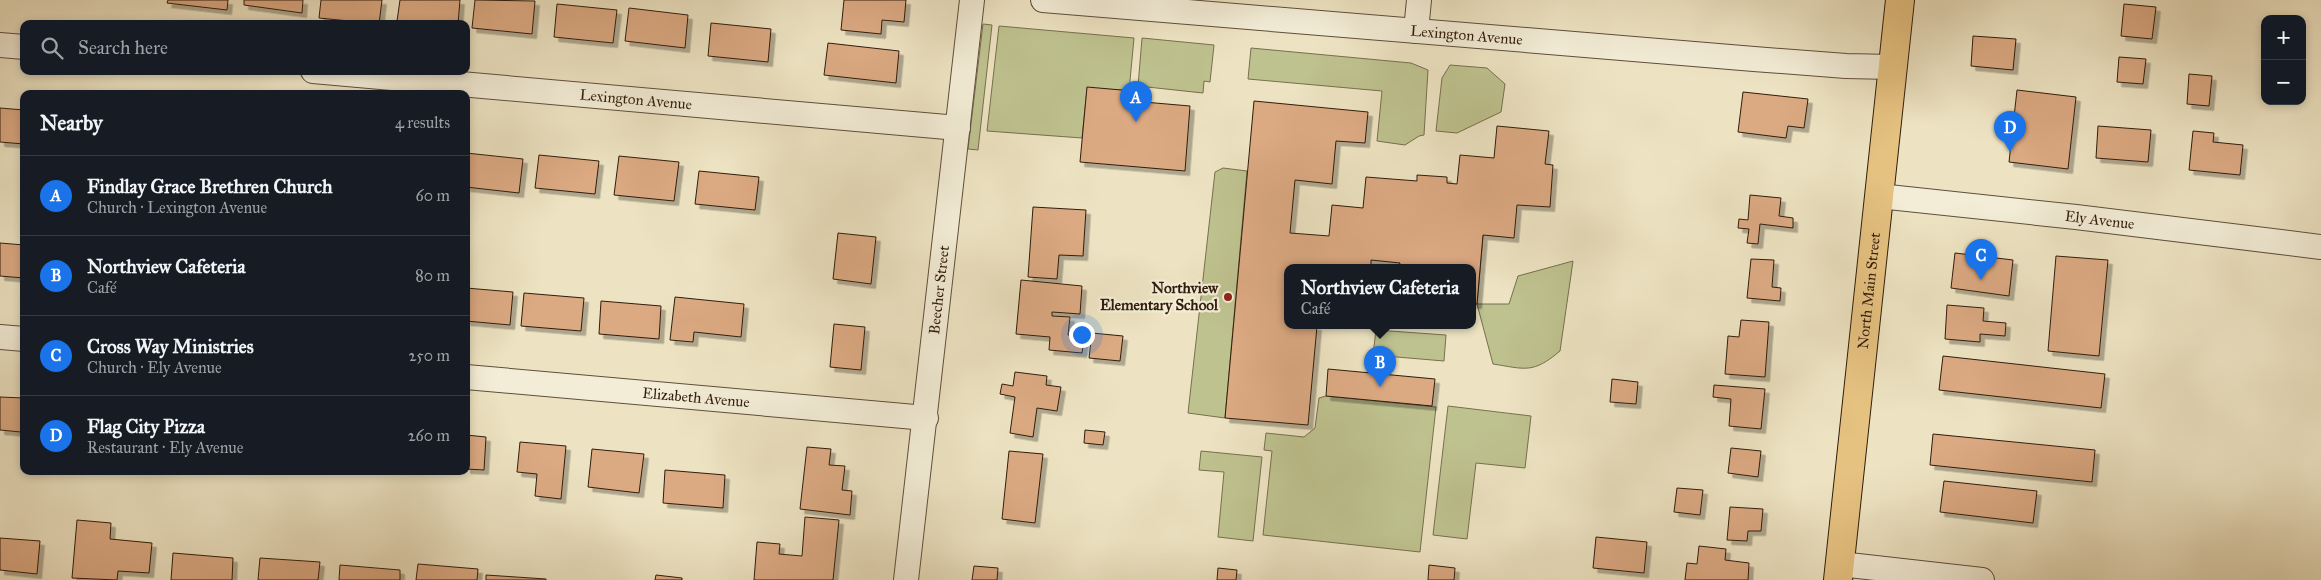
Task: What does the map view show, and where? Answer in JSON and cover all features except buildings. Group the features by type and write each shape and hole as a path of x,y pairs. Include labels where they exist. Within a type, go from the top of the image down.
{"main road":[{"name":"North Main Street","path":"1839,572 1900,0"}],"street":[{"name":"Beecher Street","path":"906,580 926,418 972,0"},
{"name":"Lexington Avenue","path":"1042,0 1837,65 1892,67"},
{"path":"1416,31 1420,0"},
{"path":"0,45 20,46"},
{"name":"Lexington Avenue","path":"358,75 958,128"},
{"name":"Ely Avenue","path":"1878,196 2066,216 2321,247"},
{"path":"0,337 20,339"},
{"name":"Elizabeth Avenue","path":"470,377 926,418"},
{"path":"1839,572 1982,580"}],"green space":[{"path":"983,24 992,25 978,150 968,149"},
{"path":"999,26 1134,38 1129,91 1087,88 1082,138 987,131"},
{"path":"1142,38 1214,45 1210,82 1204,81 1203,93 1138,86"},
{"path":"1251,48 1411,63 1428,70 1424,135 1405,145 1377,141 1382,91 1248,79"},
{"path":"1450,65 1487,68 1505,84 1501,112 1457,133 1436,131 1442,78"},
{"path":"1223,168 1247,171 1225,418 1188,413 1215,172"},
{"path":"1404,218 1484,225 1477,304 1476,264 1399,264"},
{"path":"1573,261 1560,351 1535,367 1521,368 1493,364 1477,304 1509,304 1518,276"},
{"path":"1376,330 1446,335 1444,361 1373,355"},
{"path":"1326,396 1436,407 1420,552 1263,535 1272,451 1264,450 1266,433 1304,437 1315,428 1319,398"},
{"path":"1448,406 1531,416 1525,468 1476,463 1467,539 1433,535"},
{"path":"1201,451 1262,457 1253,541 1218,537 1224,472 1199,470"}],"place":[{"name":"Findlay Grace Brethren Church","path":"1136,122"},
{"name":"Flag City Pizza","path":"2010,152"},
{"name":"Cross Way Ministries","path":"1981,280"},
{"name":"Northview Elementary School","path":"1228,297"},
{"name":"Northview Cafeteria","path":"1380,387"}]}
